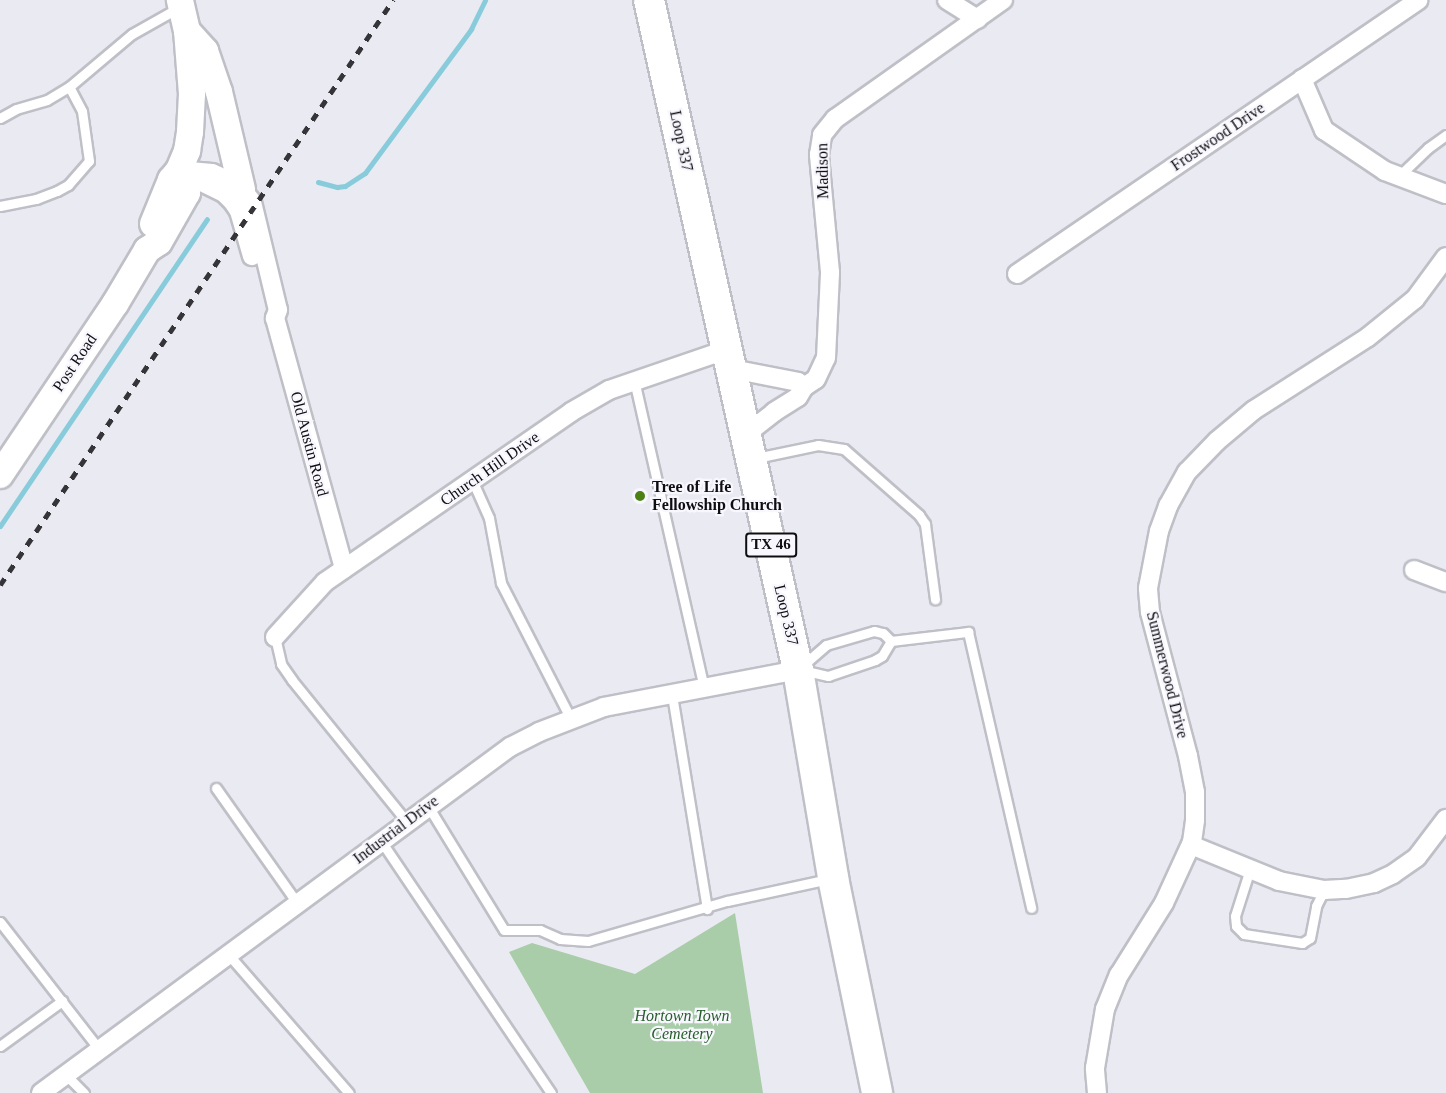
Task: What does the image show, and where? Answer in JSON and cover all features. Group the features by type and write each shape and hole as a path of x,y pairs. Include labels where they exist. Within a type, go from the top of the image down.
{"main road":[{"name":"Loop 337","path":"649,0 798,669 833,878 877,1093"}],"street":[{"path":"947,0 977,19"},
{"name":"Madison","path":"748,447 774,412 798,398 804,387 816,379 822,370 828,343 830,272 819,155 822,135 835,118 1003,0"},
{"name":"Frostwood Drive","path":"1017,274 1419,0"},
{"path":"181,3 187,32 192,94 187,150 179,170 212,173 242,189"},
{"path":"187,32 205,51 219,92 242,189"},
{"path":"1302,79 1324,130 1363,159 1398,176 1446,194"},
{"name":"Post Road","path":"0,475 115,304 147,250 148,236 171,180 179,170"},
{"name":"Old Austin Road","path":"179,170 224,193 239,211 267,311 275,318 344,569"},
{"name":"Old Austin Road","path":"242,189 252,202 278,310 275,318"},
{"name":"Summerwood Drive","path":"1097,1093 1095,1068 1105,1010 1119,975 1164,903 1191,845 1195,820 1195,792 1150,612 1148,588 1158,531 1167,506 1187,472 1217,441 1254,410 1368,337 1415,299 1446,257"},
{"path":"638,379 729,359 798,382 804,387"},
{"name":"Church Hill Drive","path":"275,637 325,582 473,482 571,412 609,390 638,379"},
{"path":"1414,570 1446,582"},
{"name":"Industrial Drive","path":"41,1093 510,747 571,719 604,708 798,669"},
{"path":"1191,845 1279,881 1324,890 1346,889 1374,883 1393,874 1417,857 1446,819"}],"lane":[{"path":"0,118 16,109 47,100 69,87 132,34 181,3"},
{"path":"0,206 36,199 57,191 68,185 89,161 81,111 69,87"},
{"path":"1398,176 1428,148 1446,135"},
{"path":"638,379 704,689"},
{"path":"748,447 818,445 844,449 919,515 925,524 935,599"},
{"path":"473,482 489,518 501,583 571,719"},
{"path":"798,669 826,645 874,631 883,633 891,641"},
{"path":"891,641 968,632 1031,908"},
{"path":"275,637 281,664 292,681 406,822"},
{"path":"798,669 828,676 875,660 882,656 891,641"},
{"path":"672,695 707,909"},
{"path":"216,788 297,903"},
{"path":"428,806 504,930 540,930 560,939 588,940 727,902 833,878"},
{"path":"381,841 551,1093"},
{"path":"1250,869 1236,916 1236,926 1244,934 1302,944 1310,938 1316,906 1324,890"},
{"path":"0,922 99,1049"},
{"path":"228,954 350,1093"},
{"path":"0,1046 62,1001"},
{"path":"65,1074 84,1093"}],"green space":[{"name":"Hortown Town Cemetery","path":"735,913 763,1093 590,1093 509,952 532,943 635,974"}],"waterway":[{"path":"318,182 337,187 345,186 365,173 471,29 485,0"},
{"path":"0,526 207,219"}],"railway":[{"path":"0,585 393,0"}],"place":[{"name":"Tree of Life Fellowship Church","path":"640,496"}]}
